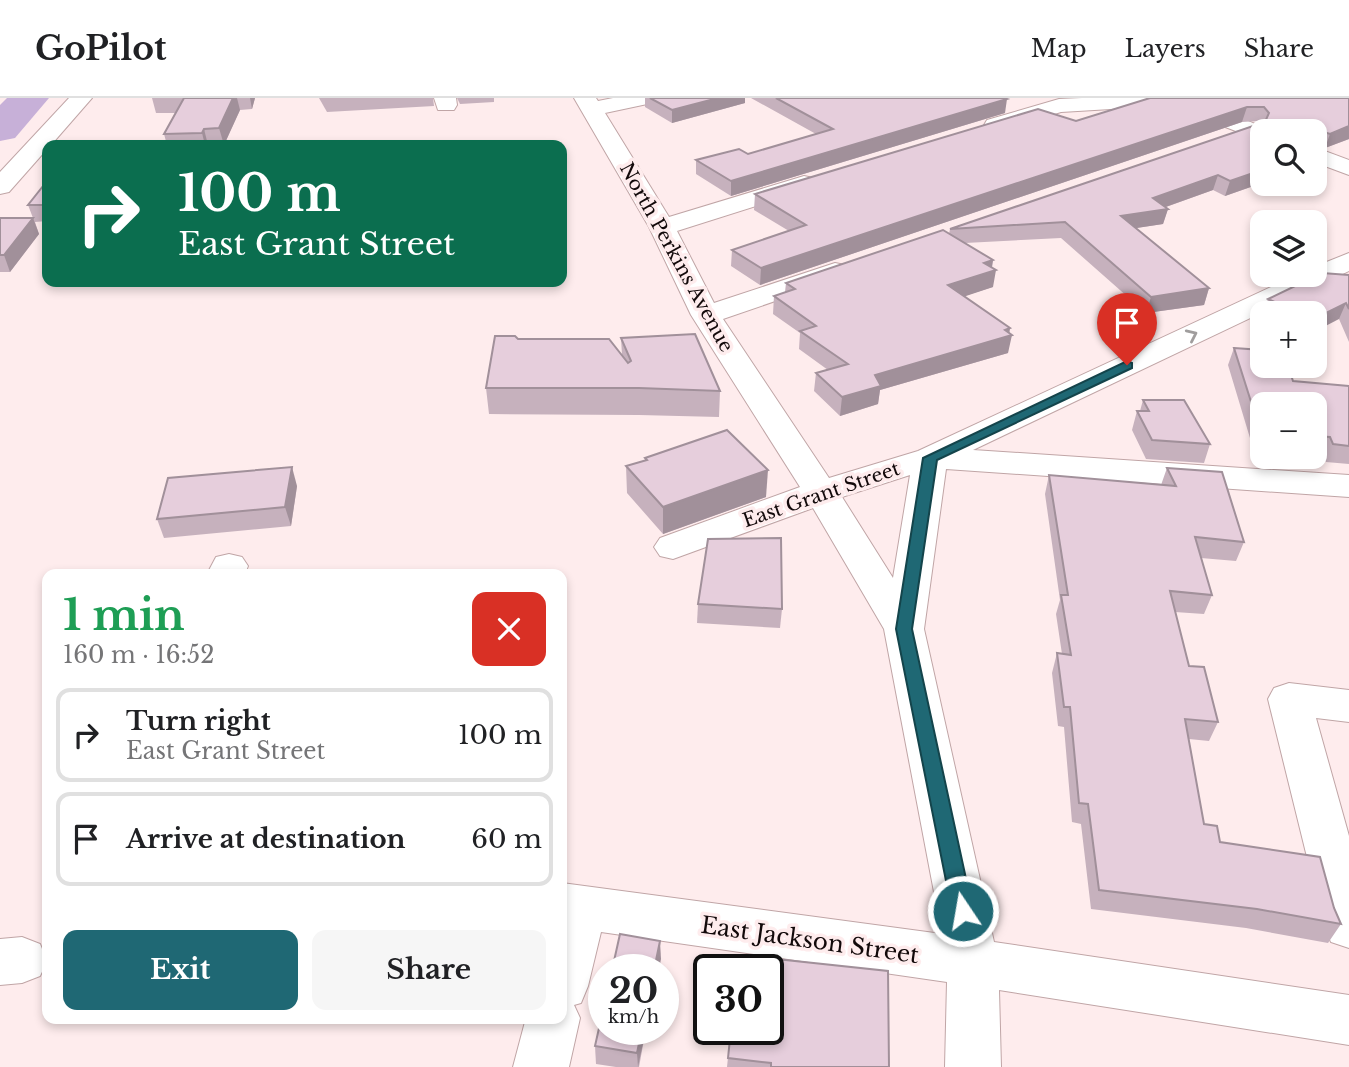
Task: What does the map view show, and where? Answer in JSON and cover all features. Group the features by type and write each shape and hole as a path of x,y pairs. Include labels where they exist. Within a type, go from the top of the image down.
{"street":[{"path":"43,140 81,98"},
{"path":"588,103 644,98"},
{"path":"979,130 1059,106 1180,99 1250,128"},
{"name":"North Perkins Avenue","path":"588,103 662,226 706,315 821,492 904,629"},
{"path":"1212,143 1250,133"},
{"path":"0,187 42,141"},
{"path":"1327,159 1349,168"},
{"path":"662,226 821,178"},
{"name":"East Grant Street","path":"673,547 821,492 930,458 1349,261"},
{"path":"706,315 862,262"},
{"path":"973,1067 973,962 904,629 930,458 1349,486"},
{"path":"1349,706 1289,699 1349,926"},
{"path":"567,946 572,907"},
{"name":"East Jackson Street","path":"572,907 973,962 1349,1020"},
{"path":"541,1067 552,1024"}],"building":[{"path":"184,98 233,98 219,128 204,129 202,133 164,134"},
{"path":"650,98 718,98 672,110"},
{"path":"776,98 1007,99 731,181 696,160 739,149 748,154 833,129"},
{"path":"1150,98 1349,98 1349,126 1330,134 1327,133 1327,119 1266,119 1269,113 1264,107 1247,107 761,268 732,250 806,225 755,194 1038,109 1076,121"},
{"path":"1250,127 1250,174 1230,181 1218,175 1153,198 1168,209 1121,216 1209,288 1151,297 1065,222 950,229"},
{"path":"42,187 42,205 28,205"},
{"path":"0,218 33,218 4,255 0,255"},
{"path":"943,230 993,260 984,263 996,270 948,285 1010,328 1005,330 1012,335 875,375 881,386 842,397 816,373 848,364 800,331 816,326 774,296 795,289 786,283"},
{"path":"1327,273 1349,275 1349,309 1346,303 1327,312 1327,301 1268,299 1293,287 1327,287"},
{"path":"695,334 720,391 486,388 495,336 515,336 518,339 609,339 628,363 631,361 621,338"},
{"path":"1234,348 1250,349 1250,378 1292,378 1293,381 1349,386 1349,446 1333,444 1330,437 1327,437 1327,392 1250,392 1250,398"},
{"path":"1143,400 1184,400 1210,444 1152,440 1137,411 1149,411"},
{"path":"727,430 768,470 663,507 626,466 647,460 645,458"},
{"path":"292,467 285,507 157,519 168,478"},
{"path":"1167,468 1222,472 1244,542 1195,537 1212,595 1170,591 1189,666 1204,667 1218,722 1185,719 1204,824 1217,826 1220,842 1320,857 1341,924 1257,909 1099,890 1088,804 1079,803 1070,707 1064,707 1057,653 1071,655 1061,595 1068,595 1049,475 1176,486"},
{"path":"781,538 782,609 698,604 708,539"},
{"path":"620,934 660,941 657,954 616,954"},
{"path":"784,960 888,971 889,1067 771,1067 771,1063 728,1058 729,1045 784,1045"},
{"path":"595,1045 639,1045 637,1053"}],"waterway":[{"path":"0,129 29,98"}],"route":[{"path":"963,911 904,629 930,458 1127,365"}]}
